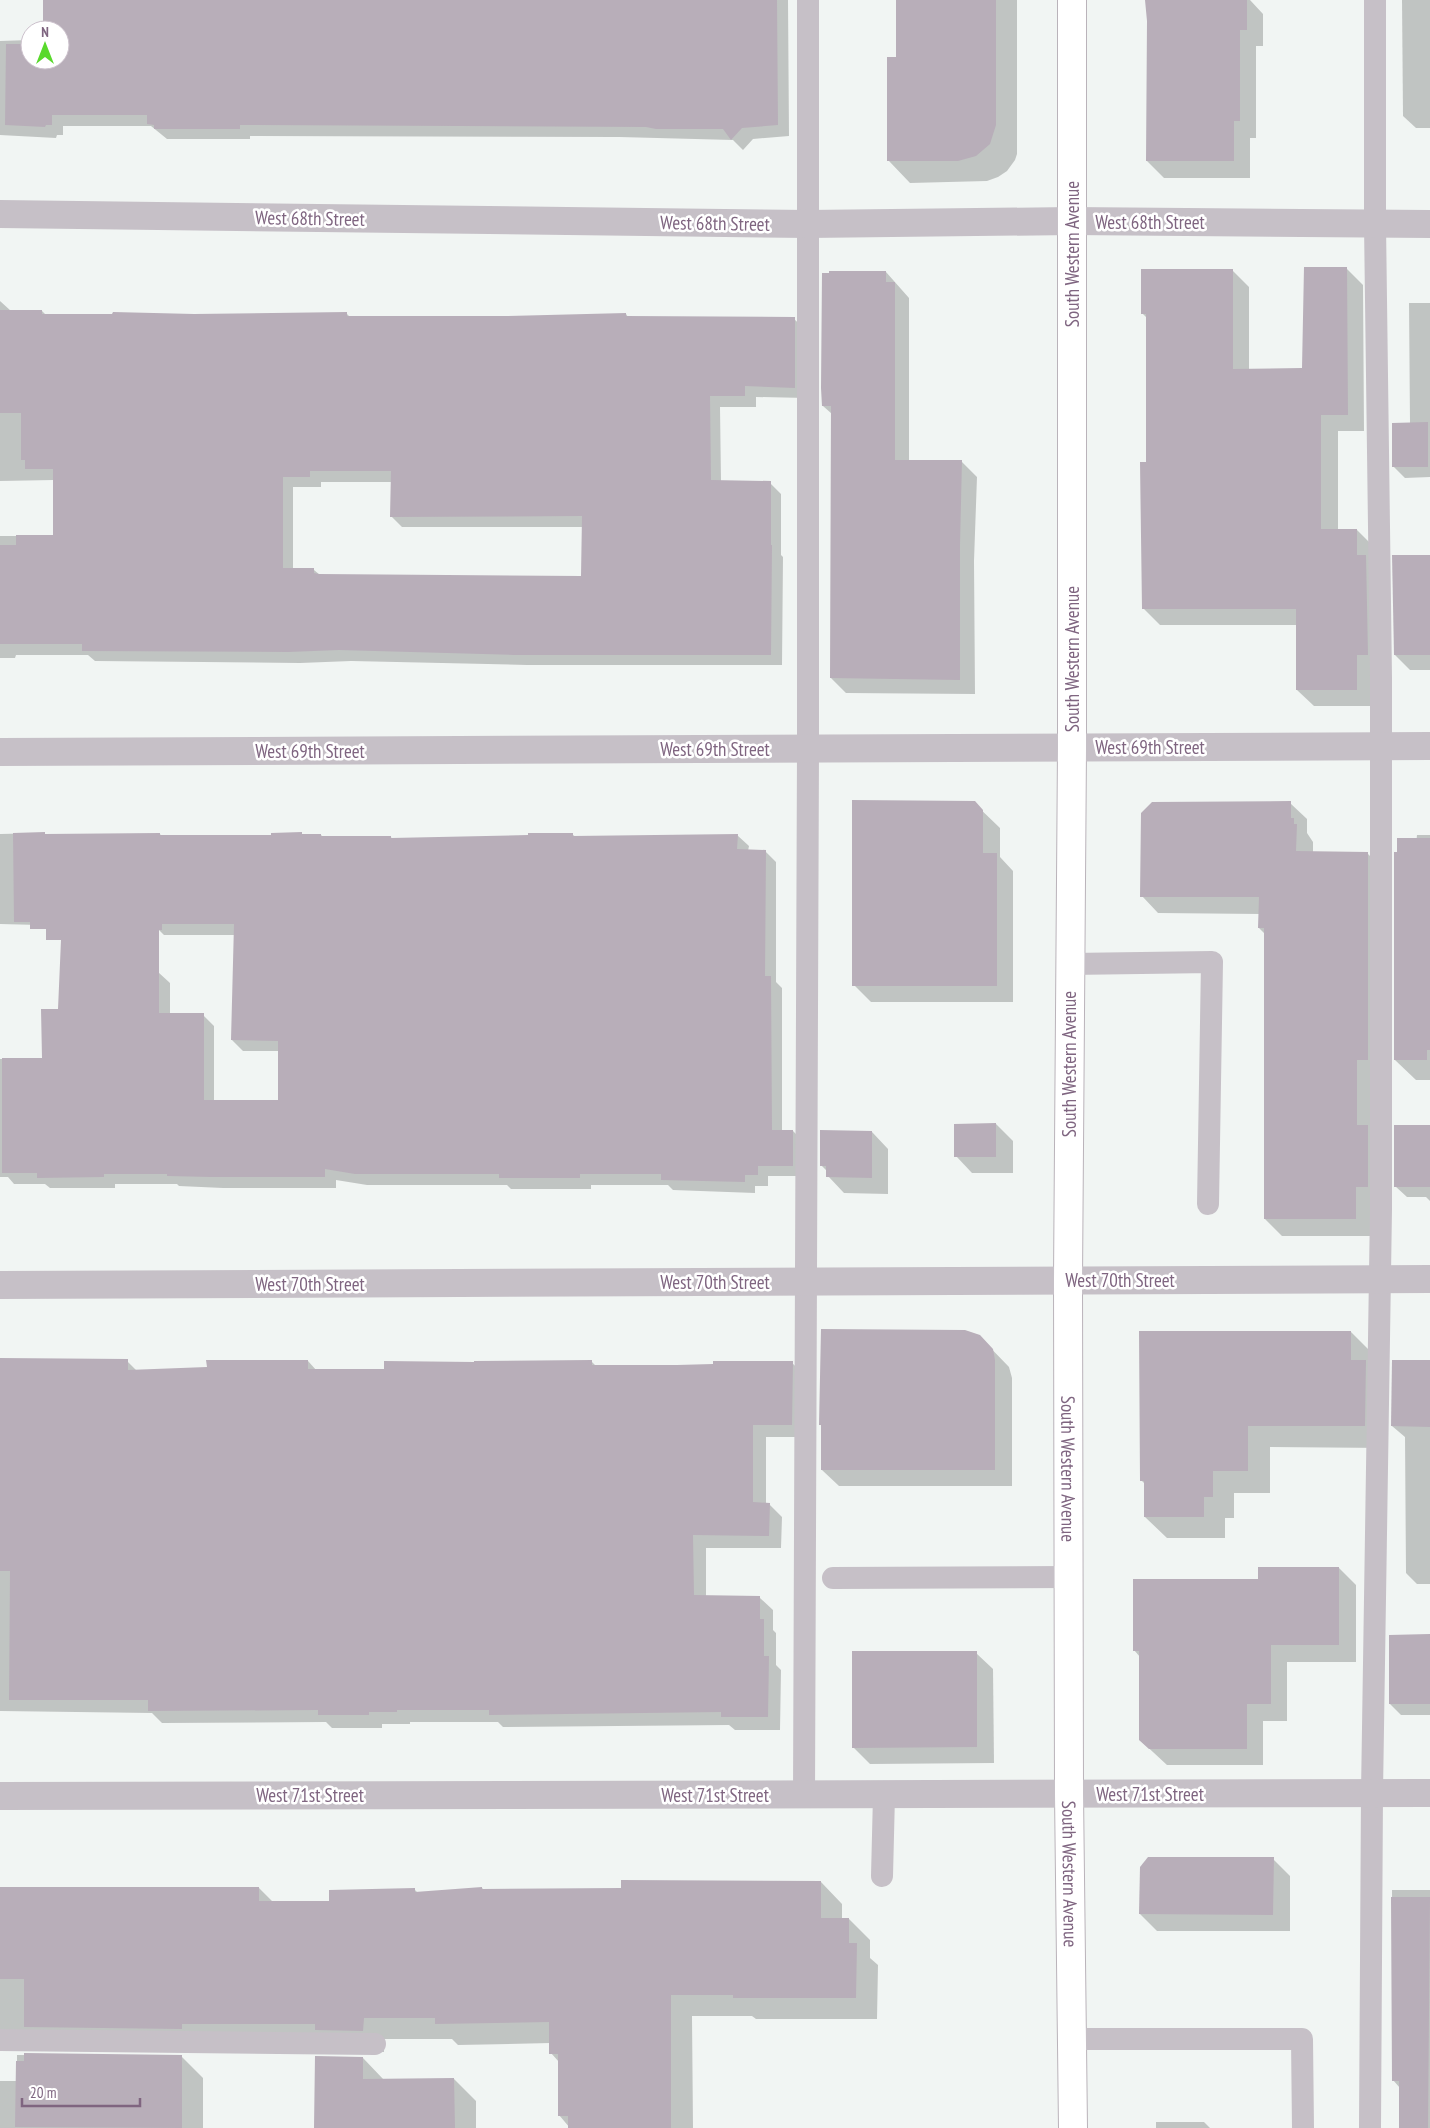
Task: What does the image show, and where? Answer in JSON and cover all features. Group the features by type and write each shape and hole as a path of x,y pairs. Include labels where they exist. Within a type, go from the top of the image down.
{"main road":[{"name":"South Western Avenue","path":"1072,0 1072,748 1068,1280 1069,1794 1073,2128"}],"street":[{"name":"West 68th Street","path":"0,214 808,224 1072,222 1430,224"},
{"name":"West 69th Street","path":"0,752 1430,746"},
{"name":"West 70th Street","path":"0,1285 1430,1279"},
{"name":"West 71st Street","path":"0,1796 1430,1793"}],"lane":[{"path":"804,1795 808,749 808,0"},
{"path":"1370,2128 1372,1793 1381,1279 1381,746 1375,224 1375,0"},
{"path":"1070,964 1212,962 1208,1204"},
{"path":"833,1578 1069,1577"},
{"path":"882,1876 884,1795"},
{"path":"1072,2039 1302,2039 1303,2128"},
{"path":"0,2040 376,2044"}],"building":[{"path":"43,0 777,0 778,125 742,128 731,140 723,129 656,129 646,127 240,125 240,129 154,129 154,125 147,124 147,115 52,115 52,125 46,125 45,127 5,125 6,44 20,44 20,70 70,70 70,20 43,20"},
{"path":"896,0 996,0 996,125 990,144 976,156 958,161 887,161 887,57 896,57"},
{"path":"1145,0 1247,0 1247,30 1240,30 1240,121 1234,121 1234,161 1146,161 1147,21"},
{"path":"1304,267 1347,267 1348,415 1321,415 1321,529 1357,529 1357,555 1366,555 1368,655 1357,655 1357,690 1296,690 1296,609 1142,609 1140,462 1146,462 1146,314 1141,314 1141,269 1233,269 1233,369 1302,368"},
{"path":"829,271 886,271 886,282 895,282 895,460 962,460 960,680 830,678 831,406 822,406 821,388 822,273 829,273"},
{"path":"0,310 42,310 42,314 112,314 113,312 194,314 347,312 347,316 506,316 626,313 626,316 795,317 795,388 745,386 745,396 710,396 711,480 771,481 771,655 515,655 339,650 288,652 82,651 82,644 0,644 0,545 16,545 16,535 53,535 53,469 25,469 25,460 21,460 21,413 0,413","holes":["310,471 391,471 390,517 582,516 581,576 319,574 314,573 314,568 283,568 283,477 310,477"]},
{"path":"1428,422 1428,467 1392,467 1392,423"},
{"path":"1392,555 1430,555 1430,655 1394,655"},
{"path":"852,800 975,801 983,810 983,853 997,853 997,986 852,986"},
{"path":"1291,801 1291,818 1294,818 1294,824 1297,824 1296,851 1368,852 1368,1060 1357,1060 1357,1125 1368,1125 1368,1187 1356,1187 1356,1219 1264,1219 1264,928 1258,928 1259,897 1140,897 1141,813 1152,802"},
{"path":"302,832 302,834 321,834 321,836 391,836 391,838 528,835 528,833 573,833 573,836 738,834 737,849 766,850 765,976 771,976 772,1130 793,1130 793,1166 758,1166 758,1175 745,1175 745,1182 661,1180 661,1174 580,1174 580,1178 499,1178 499,1174 355,1174 325,1169 325,1177 211,1177 167,1176 167,1174 104,1174 104,1177 37,1178 37,1173 2,1173 2,1058 42,1058 41,1009 58,1009 61,940 46,940 46,929 30,929 30,922 14,922 13,833 271,835 271,833","holes":["162,924 234,924 231,1040 278,1041 278,1100 204,1100 204,1013 159,1013 159,930 162,930"]},
{"path":"1397,838 1430,838 1430,1050 1427,1050 1427,1060 1394,1060 1394,852 1397,852"},
{"path":"996,1123 996,1157 954,1157 954,1124"},
{"path":"1394,1125 1430,1125 1430,1187 1394,1187"},
{"path":"820,1130 872,1131 872,1178 826,1177 826,1166 820,1166"},
{"path":"821,1329 965,1330 980,1335 993,1349 995,1360 995,1470 821,1470 821,1425 819,1425"},
{"path":"1139,1331 1351,1331 1351,1360 1366,1360 1365,1426 1248,1426 1248,1471 1213,1471 1213,1497 1204,1497 1204,1517 1144,1517 1144,1481 1140,1481"},
{"path":"0,1358 128,1359 128,1370 207,1367 206,1360 308,1360 308,1369 384,1369 384,1361 592,1360 592,1365 677,1365 713,1364 713,1361 793,1361 792,1425 753,1425 753,1502 770,1503 769,1536 693,1535 694,1595 760,1596 760,1619 764,1619 764,1656 769,1656 768,1717 721,1717 721,1712 489,1715 489,1710 397,1710 397,1712 369,1712 369,1715 318,1715 318,1710 148,1711 148,1700 9,1700 10,1571 0,1571"},
{"path":"1392,1360 1430,1360 1430,1427 1391,1426"},
{"path":"1258,1567 1339,1567 1339,1645 1271,1645 1271,1704 1247,1704 1247,1749 1149,1749 1139,1740 1139,1651 1133,1651 1133,1579 1258,1579"},
{"path":"1430,1634 1430,1704 1389,1704 1389,1635"},
{"path":"852,1651 977,1651 977,1747 852,1748"},
{"path":"1148,1857 1274,1857 1273,1915 1139,1914 1140,1867"},
{"path":"621,1880 821,1881 821,1918 849,1918 849,1943 857,1943 856,1998 733,1998 733,1995 671,1995 671,2128 568,2128 568,2116 558,2116 558,2054 549,2054 549,2022 435,2024 435,2018 364,2018 363,2031 315,2030 315,2024 182,2024 182,2029 24,2027 24,1979 0,1979 0,1887 259,1887 259,1901 329,1901 329,1890 415,1888 415,1892 482,1887 482,1889 621,1888"},
{"path":"1391,1897 1430,1897 1428,2128 1399,2128 1399,2081 1392,2081"},
{"path":"24,2053 182,2055 182,2128 15,2127 16,2061 24,2061"},
{"path":"315,2056 363,2057 363,2079 454,2078 455,2128 314,2128"}]}
